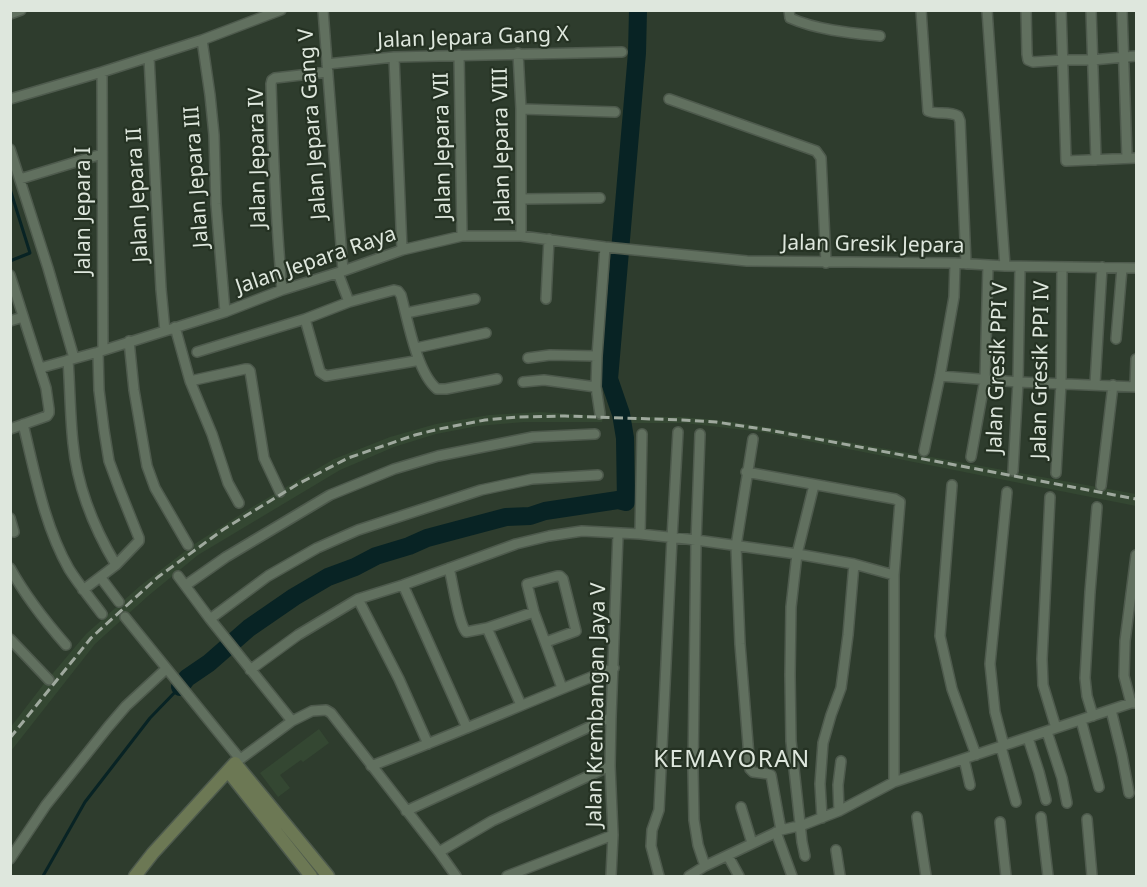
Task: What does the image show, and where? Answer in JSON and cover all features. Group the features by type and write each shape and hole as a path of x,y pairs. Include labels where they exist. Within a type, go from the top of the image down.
{"street":[{"path":"10,14 21,10"},
{"path":"10,99 102,76 281,10"},
{"name":"Jalan Jepara Gang V","path":"323,10 340,272 349,302"},
{"path":"789,10 790,18 800,22 880,36"},
{"path":"921,10 928,111 955,114 960,121 966,264"},
{"path":"987,10 1005,265"},
{"path":"1026,10 1028,60 1033,62 1092,60 1137,56"},
{"path":"1061,10 1066,161 1132,158 1122,10"},
{"path":"1091,10 1096,160"},
{"name":"Jalan Jepara III","path":"202,40 214,135 216,204 225,312"},
{"name":"Jalan Jepara Gang X","path":"327,68 394,57 622,52"},
{"name":"Jalan Jepara VIII","path":"518,53 521,109 521,236"},
{"name":"Jalan Jepara VII","path":"459,55 462,236"},
{"name":"Jalan Jepara II","path":"149,57 165,331"},
{"path":"394,57 402,250"},
{"name":"Jalan Jepara IV","path":"282,290 273,171 271,84 275,78 327,68"},
{"name":"Jalan Jepara I","path":"102,76 99,390 109,461 118,488 139,535 139,541 116,565"},
{"path":"669,99 816,151 821,158 826,263"},
{"path":"521,109 615,112"},
{"path":"10,149 71,359 73,444 81,488 94,522 116,565 83,590"},
{"path":"20,178 102,154"},
{"path":"521,199 600,198"},
{"name":"Jalan Jepara Raya","path":"40,368 225,312 282,290 402,250 462,236 521,236 608,247"},
{"path":"546,299 549,239"},
{"path":"600,414 596,387 597,356 608,247"},
{"name":"Jalan Gresik Jepara","path":"608,247 747,261 1137,268"},
{"path":"924,451 954,297 955,263"},
{"path":"971,457 985,379 988,265"},
{"name":"Jalan Gresik PPI V","path":"1012,471 1018,382 1020,267"},
{"name":"Jalan Gresik PPI IV","path":"1056,473 1061,383 1062,267"},
{"path":"1095,384 1102,267"},
{"path":"1116,339 1122,268"},
{"path":"10,275 14,297 23,317 46,388 49,413 47,416 10,429"},
{"path":"197,351 305,320 349,302 394,290 401,295 417,353 426,378 431,384 437,389 446,389 496,380"},
{"path":"406,313 475,299"},
{"path":"10,321 23,317"},
{"path":"305,320 320,372 326,376 416,361 417,353"},
{"path":"175,327 190,381 212,434 228,483 239,503"},
{"path":"417,353 486,333"},
{"path":"129,341 134,390 147,466 155,488 189,544"},
{"path":"528,358 550,355 597,356"},
{"path":"940,376 1136,387 1137,359"},
{"path":"190,381 248,369 264,458 280,492"},
{"path":"522,382 544,380 596,387"},
{"path":"1101,486 1113,385"},
{"path":"23,424 37,482 60,549 83,590 102,614"},
{"path":"659,876 651,846 652,830 659,810 678,432"},
{"path":"186,585 226,557 330,495 394,469 438,456 533,437 595,434"},
{"path":"640,534 642,434"},
{"path":"700,434 696,540 693,820 705,866"},
{"path":"753,439 736,546 740,644 750,769 753,772 771,776 778,831 792,876"},
{"path":"746,472 895,498 900,502 894,575 894,782"},
{"path":"210,619 268,576 317,548 358,530 481,490 532,479 598,475"},
{"path":"805,856 791,741 790,607 797,554 814,484"},
{"path":"952,485 940,636 952,689 976,754"},
{"path":"1007,492 990,664 995,712 1016,802"},
{"path":"1050,496 1042,659 1043,685 1067,803"},
{"path":"1093,716 1085,678 1097,507"},
{"path":"10,518 14,532"},
{"path":"250,670 298,635 358,599 516,544 582,531 640,534 797,554 854,564 894,575"},
{"name":"Jalan Krembangan Jaya V","path":"611,876 613,835 610,766 611,717 618,534"},
{"path":"689,876 778,831 839,811 894,782 1134,703 1124,676 1125,641 1137,555"},
{"path":"822,818 820,784 823,743 841,688 854,564"},
{"path":"10,568 40,616 66,645"},
{"path":"449,568 466,632 487,628 534,612"},
{"path":"178,576 292,721"},
{"path":"546,642 576,631 563,579 560,576 527,584 534,612 562,688"},
{"path":"100,578 119,602"},
{"path":"403,585 467,728"},
{"path":"358,599 399,679 428,744"},
{"path":"125,617 166,669 311,876"},
{"path":"487,628 521,705"},
{"path":"10,639 49,680"},
{"path":"371,766 614,668"},
{"path":"10,858 46,805 108,727 126,706 166,669"},
{"path":"135,876 153,853 234,765 292,721 319,710 331,713 456,876"},
{"path":"1111,710 1129,793"},
{"path":"406,811 611,717"},
{"path":"1081,720 1099,787"},
{"path":"1028,738 1046,800"},
{"path":"964,759 970,785"},
{"path":"839,811 838,785 841,761"},
{"path":"234,765 328,876"},
{"path":"439,852 492,821 610,766"},
{"path":"741,807 752,843"},
{"path":"917,817 926,876"},
{"path":"1041,817 1048,876"},
{"path":"1087,819 1092,876"},
{"path":"1000,822 1006,876"},
{"path":"507,876 613,835"},
{"path":"836,850 840,876"},
{"path":"728,856 739,876"}],"shaded area":[{"path":"540,412 603,416 602,422 524,422 478,426 436,434 394,447 340,470 198,555 95,644 11,751 10,728 86,634 140,586 193,545 249,509 334,459 390,437 436,424 489,415"},
{"path":"619,417 682,417 765,427 1136,494 1136,506 762,432 684,423 621,423"},
{"path":"319,729 329,743 280,775 290,788 278,797 260,773"}],"waterway":[{"path":"180,687 187,678 209,663 249,628 294,597 328,577 376,556 427,538 506,517 530,516 545,511 618,500 626,502 625,438 621,414 609,379 637,53 638,10"},
{"path":"10,189 30,253 10,261"},
{"path":"43,876 85,802 150,718 179,688"}],"railway":[{"path":"10,738 91,638 158,577 224,529 298,484 348,458 439,429 485,420 518,417 565,416 716,422 1136,499"}],"district":[{"name":"KEMAYORAN","path":"732,760"}]}
